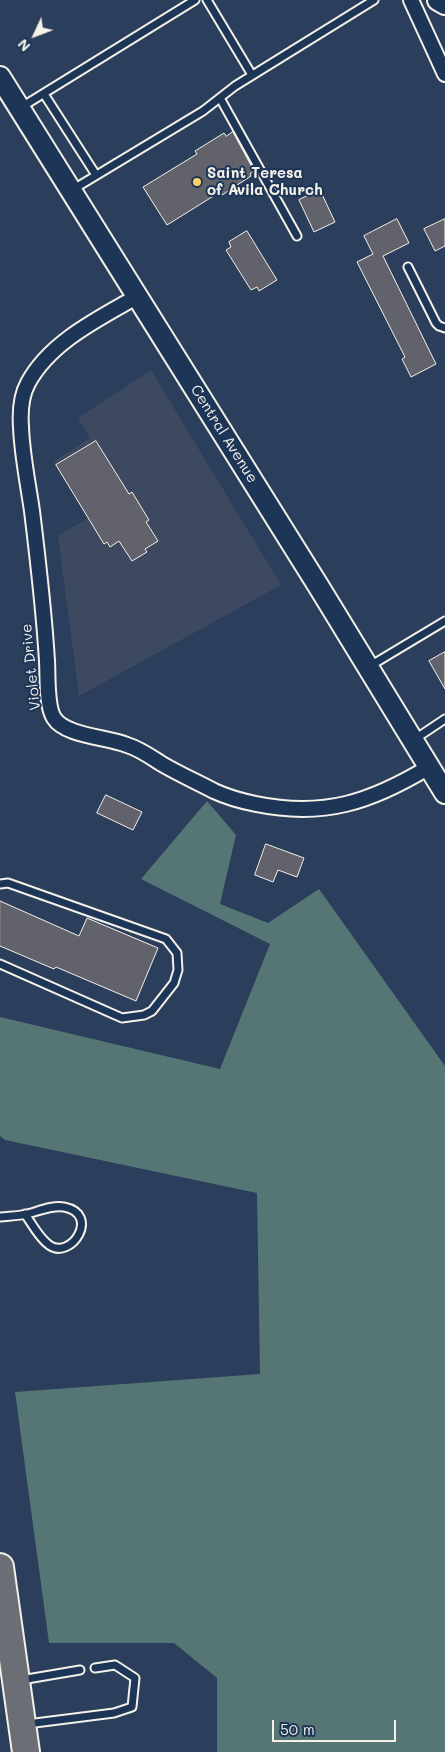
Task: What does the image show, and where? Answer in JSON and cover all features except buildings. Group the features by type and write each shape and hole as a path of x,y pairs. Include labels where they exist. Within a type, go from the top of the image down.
{"highway":[{"path":"0,1567 26,1752"}],"main road":[{"path":"438,0 445,4"},
{"name":"Central Avenue","path":"0,77 138,296 445,793"}],"street":[{"path":"411,0 445,74"},
{"name":"Violet Drive","path":"138,296 62,343 41,365 27,385 21,408 21,429 32,513 52,716 59,725 68,730 127,744 216,792 237,800 280,809 304,809 357,802 379,794 429,767"}],"lane":[{"path":"20,109 195,0"},
{"path":"207,0 252,75"},
{"path":"71,190 203,111 252,75 374,0"},
{"path":"44,94 96,176"},
{"path":"220,98 297,236"},
{"path":"408,267 436,323 445,328"},
{"path":"368,667 445,621"},
{"path":"413,741 445,719"},
{"path":"0,884 8,883 166,939 177,953 178,970 174,983 152,1012 122,1018 0,964"},
{"path":"0,1217 26,1214 48,1208 67,1208 75,1212 81,1219 80,1235 72,1243 56,1248 50,1246 43,1240 26,1214"},
{"path":"22,1724 114,1713 132,1707 135,1678 115,1665 95,1668"},
{"path":"16,1681 80,1670"}],"shaded area":[{"path":"151,370 281,585 79,696 58,536 88,518 54,461 90,438 78,418"}],"green space":[{"path":"207,801 236,835 220,904 268,923 319,889 445,1066 445,1752 217,1752 217,1678 174,1643 49,1643 15,1392 260,1374 257,1193 5,1140 0,1136 0,1017 220,1069 270,944 141,879"}],"place":[{"name":"Saint Teresa of Avila Church","path":"197,182"}]}
